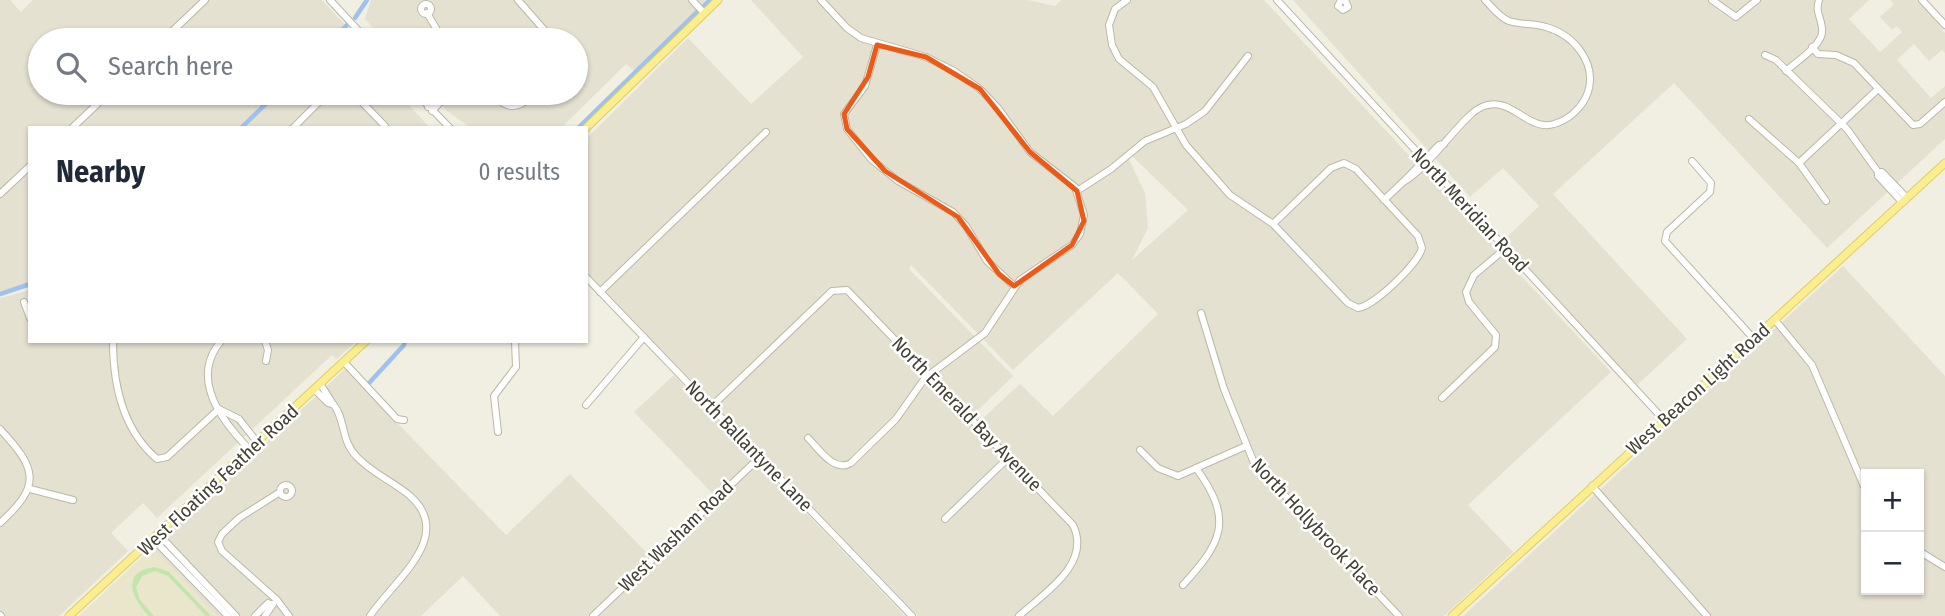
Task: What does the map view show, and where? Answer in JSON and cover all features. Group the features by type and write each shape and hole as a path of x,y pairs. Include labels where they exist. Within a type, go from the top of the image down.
{"main road":[{"path":"588,126 718,0"},
{"name":"West Beacon Light Road","path":"1452,616 1945,163"},
{"name":"West Floating Feather Road","path":"69,616 159,539 257,442 364,343"}],"street":[{"path":"176,28 205,0"},
{"path":"330,0 356,28"},
{"path":"517,0 542,28"},
{"path":"692,0 704,13"},
{"path":"808,438 835,465 845,466 896,419 929,374 978,341 1014,286 1026,275 1066,251 1077,239 1084,215 1077,191 1030,152 998,108 967,80 926,57 877,45 851,32 821,0"},
{"path":"1128,0 1115,9 1109,25 1116,55 1153,88 1189,149 1232,197 1273,224 1348,303 1358,308 1373,302 1417,260 1422,248 1418,236 1356,169 1344,163 1331,167 1273,224"},
{"path":"1279,2 1289,0"},
{"path":"1384,200 1482,106 1493,104 1508,107 1535,123 1551,125 1578,108 1587,94 1589,68 1576,46 1549,27 1518,23 1501,16 1485,0"},
{"path":"1712,0 1736,17 1757,0"},
{"path":"1786,71 1823,33 1817,10 1819,0"},
{"path":"1922,0 1945,25"},
{"name":"North Meridian Road","path":"1279,2 1664,420"},
{"path":"427,13 436,28"},
{"path":"877,45 864,86 844,114 847,130 884,172 958,216 987,261 1014,286"},
{"path":"1812,47 1818,54 1836,55 1854,63 1913,125 1920,124 1945,102"},
{"path":"1077,191 1111,169 1145,141 1176,128 1211,106 1248,55"},
{"path":"1765,55 1776,60 1841,123 1878,172 1878,176 1905,200"},
{"path":"1798,163 1878,89"},
{"path":"74,126 96,105"},
{"path":"295,126 316,105"},
{"path":"365,105 385,126"},
{"path":"426,105 448,126"},
{"path":"430,109 434,105"},
{"path":"1749,119 1798,163 1826,201"},
{"path":"600,292 766,132"},
{"path":"1692,162 1711,183 1710,192 1667,232 1665,240 1754,339"},
{"path":"0,194 28,168"},
{"path":"1442,398 1495,347 1496,334 1469,302 1466,286 1474,275 1506,248"},
{"name":"North Ballantyne Lane","path":"588,279 912,616"},
{"name":"North Emerald Bay Avenue","path":"711,407 832,291 842,288 850,292 1069,520 1077,535 1078,548 1068,569 1020,616"},
{"path":"24,302 28,313"},
{"name":"North Hollybrook Place","path":"1201,313 1246,446 1265,477 1399,616"},
{"path":"1775,320 1812,366 1861,479"},
{"path":"586,405 644,337"},
{"path":"113,343 124,415 136,436 160,460 167,457 219,409"},
{"path":"220,343 208,365 208,382 232,434 250,449"},
{"path":"266,343 267,360"},
{"path":"498,432 494,396 516,367 515,343"},
{"path":"344,362 397,419 404,420"},
{"path":"318,387 328,403 333,404 349,447 370,469 395,484 425,515 427,536 415,561 370,616"},
{"path":"219,409 239,419 257,442"},
{"path":"0,429 27,461 30,489 23,501 0,523"},
{"path":"1140,450 1158,468 1183,476 1246,446"},
{"name":"West Washam Road","path":"593,616 760,457"},
{"path":"944,519 1009,457"},
{"path":"1183,585 1212,553 1219,530 1208,486 1196,468"},
{"path":"1592,486 1707,616"},
{"path":"30,489 73,500"},
{"path":"280,492 239,518 222,534 218,542 222,551 289,616"},
{"path":"228,616 159,545 159,539 164,540 236,616"},
{"path":"1924,554 1945,567"},
{"path":"255,616 268,603 275,603"},
{"path":"265,616 275,603"}],"highlighted area":[{"path":"877,45 926,57 980,89 1030,152 1077,191 1084,221 1072,245 1014,286 999,274 958,217 885,171 847,129 844,114 868,77"}],"shaded area":[{"path":"0,0 10,0 21,12 33,0 322,0 348,28 28,28 28,105 409,105 428,126 28,126 28,284 0,292"},
{"path":"371,0 712,0 638,74 626,64 588,101 588,28 373,28 365,19"},
{"path":"751,0 1028,0 1055,6 1061,0 1264,0 1611,372 1468,505 1513,552 1444,616 918,616 588,273 588,137 688,38 751,104 803,57","holes":["1132,156 1188,210 1132,260 1148,228 1145,193 1129,159","911,265 1013,370 1118,273 1158,314 1053,416 1020,384 981,420 975,413 1013,376 909,269"]},
{"path":"1293,0 1869,0 1849,19 1880,52 1902,32 1897,26 1892,30 1880,17 1894,4 1890,0 1919,0 1945,33 1945,53 1942,50 1929,61 1914,44 1897,60 1931,98 1945,86 1945,139 1827,248 1674,83 1553,194 1687,339 1637,385 1503,241 1539,206 1503,168 1470,197"},
{"path":"442,105 584,105 563,126 468,126"},
{"path":"1843,266 1945,376 1945,616 1463,616"},
{"path":"28,291 28,343 354,343 337,359 332,355 157,518 143,503 111,533 128,551 59,616 0,616 0,298"},
{"path":"345,369 506,535 570,474 649,555 713,494 634,412 674,375 905,616 500,616 463,576 421,616 217,616 152,548"},
{"path":"152,548 217,616 79,616"}],"green space":[{"path":"155,567 169,572 211,616 206,616 168,576 155,571 142,576 136,587 140,600 154,616 149,616 138,602 132,587 137,574"}],"waterway":[{"path":"355,18 367,0"},
{"path":"703,7 710,0"},
{"path":"580,126 699,10"},
{"path":"344,28 349,23"},
{"path":"243,126 265,105"},
{"path":"0,294 28,285"},
{"path":"370,382 404,343"}]}
